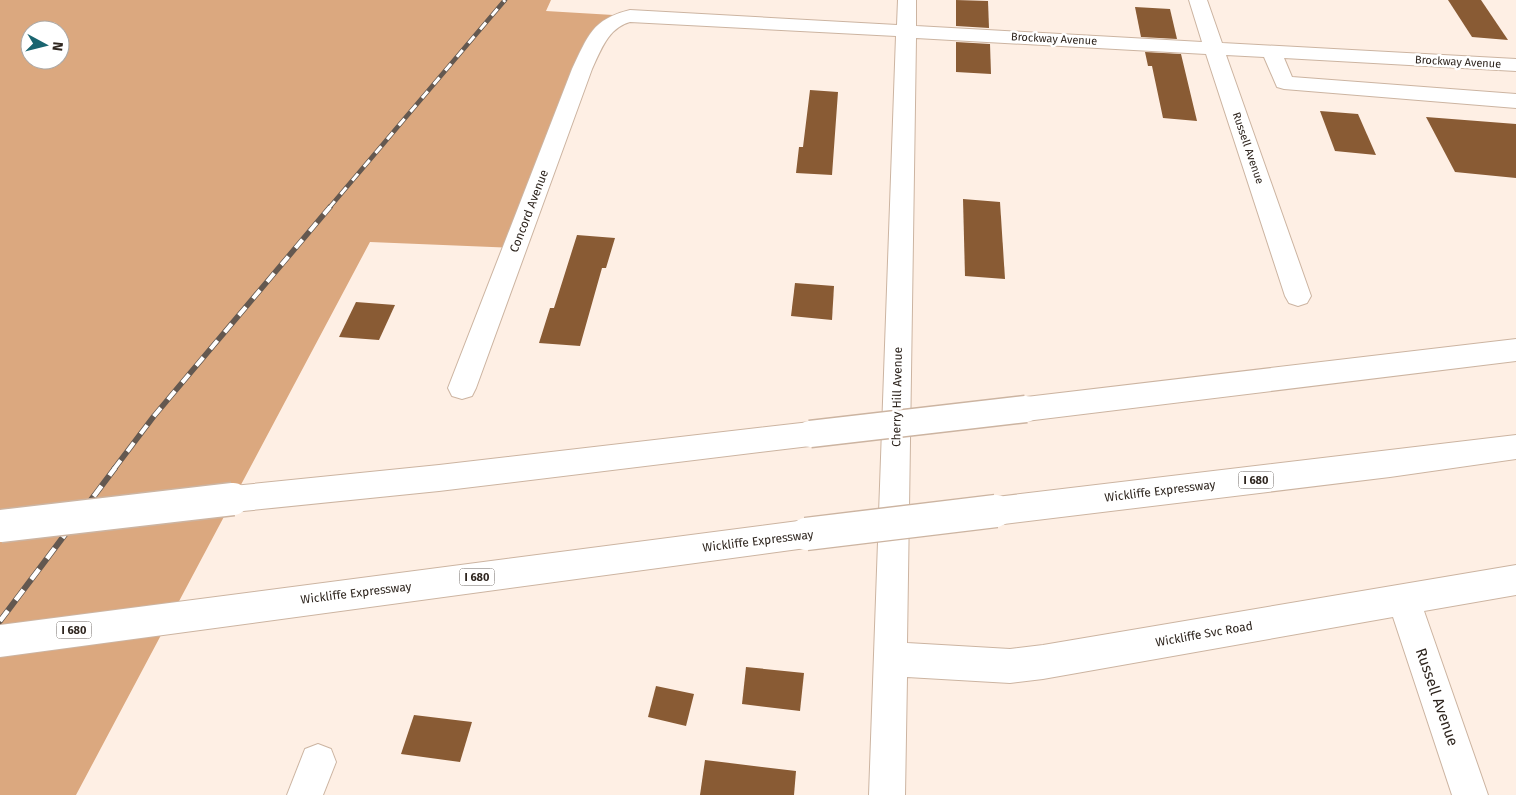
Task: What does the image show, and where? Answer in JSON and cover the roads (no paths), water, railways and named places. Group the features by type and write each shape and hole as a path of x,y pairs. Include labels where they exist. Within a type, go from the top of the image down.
{"main road":[{"name":"Cherry Hill Avenue","path":"887,795 906,0"},
{"name":"Russell Avenue","path":"1198,0 1298,296"},
{"name":"Brockway Avenue","path":"599,35 615,19 630,16 1516,66"},
{"name":"Concord Avenue","path":"462,388 582,69 599,35"},
{"path":"1271,52 1284,83 1516,100"},
{"path":"0,526 233,499 439,478 1516,350"},
{"name":"Wickliffe Expressway","path":"0,641 806,534 1390,464 1516,447"},
{"name":"Wickliffe Svc Road","path":"890,659 1010,666 1043,662 1516,580"},
{"name":"Russell Avenue","path":"1404,600 1470,795"},
{"path":"305,795 318,762"}],"railway":[{"path":"329,208 505,0"},
{"path":"114,469 154,416 330,207"},
{"path":"0,621 115,468"}]}
